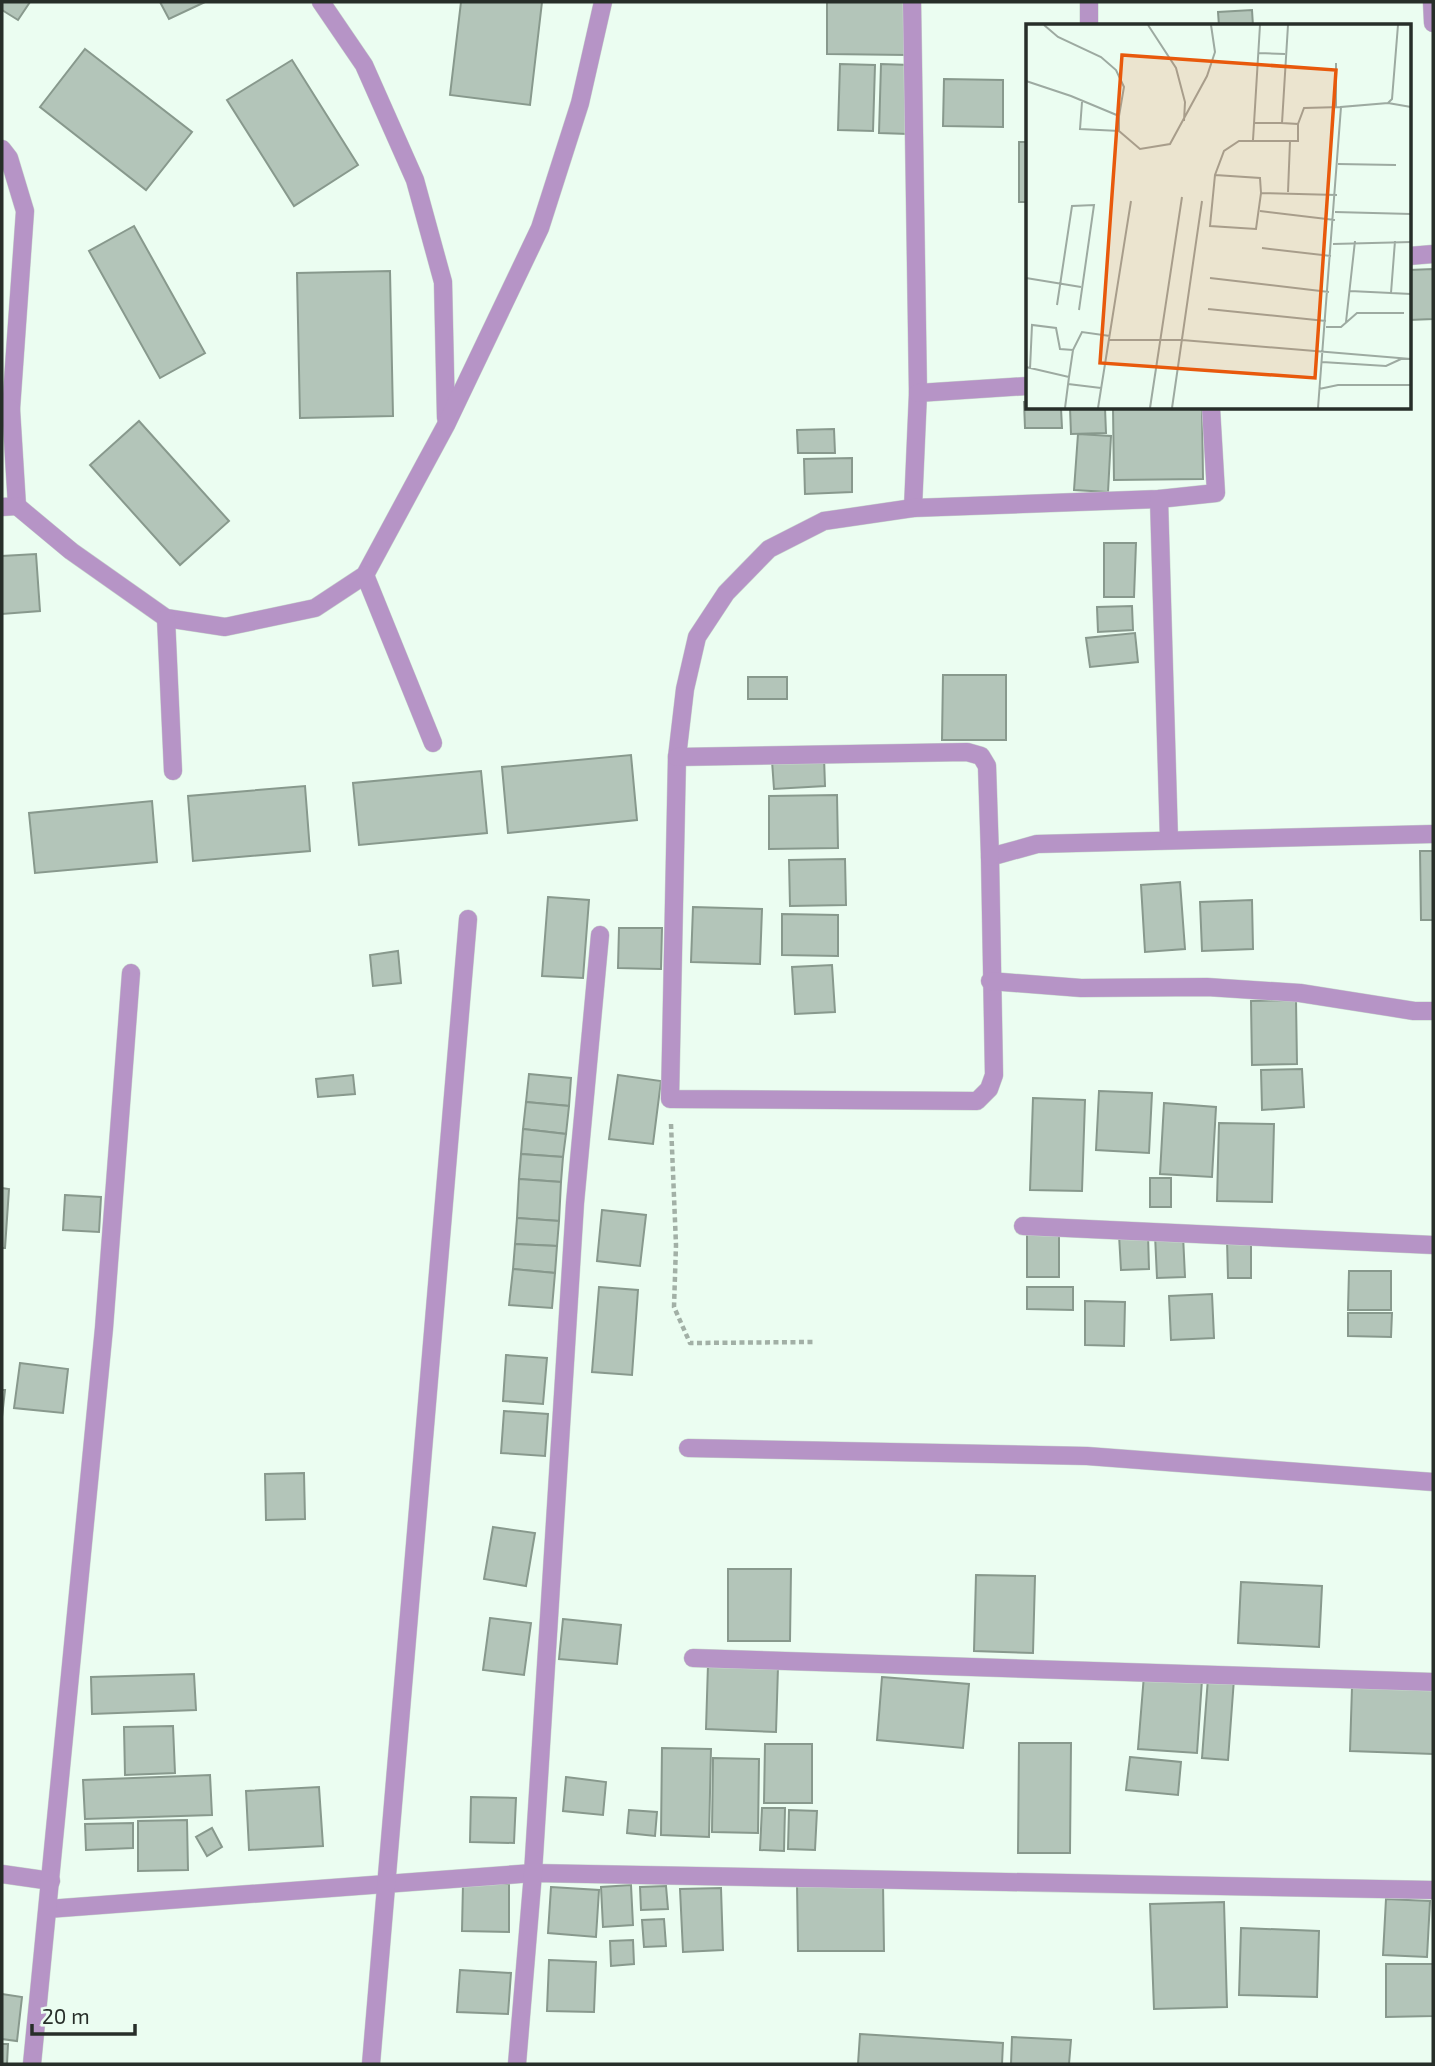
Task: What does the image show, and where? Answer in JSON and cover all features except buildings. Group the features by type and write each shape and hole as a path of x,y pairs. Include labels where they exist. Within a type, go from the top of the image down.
{"street":[{"path":"321,2 364,65 415,180 443,282 446,425"},
{"path":"2,149 9,158 25,211 6,407 10,507 166,618 225,626 315,608 365,575 446,425 540,228 580,103 603,2"},
{"path":"912,2 918,393 913,508"},
{"path":"1089,2 1089,24"},
{"path":"1432,2 1433,23"},
{"path":"1410,256 1433,254"},
{"path":"918,393 1026,386"},
{"path":"677,757 967,752 981,757 987,766 994,1075 989,1089 977,1101 670,1099 677,757 685,689 697,637 726,593 769,549 824,521 913,508 1159,499 1216,493 1211,410"},
{"path":"1159,499 1169,840"},
{"path":"365,575 433,743"},
{"path":"166,618 173,771"},
{"path":"990,857 1037,845 1433,834"},
{"path":"371,2064 468,919"},
{"path":"517,2064 533,1873 575,1203 600,935"},
{"path":"32,2064 104,1328 131,974"},
{"path":"990,981 1081,988 1221,988 1300,993 1415,1011 1433,1011"},
{"path":"1023,1226 1433,1245"},
{"path":"688,1448 1087,1455 1433,1482"},
{"path":"693,1658 1433,1682"},
{"path":"48,1909 533,1873 1433,1890"},
{"path":"2,1874 51,1881"}],"path":[{"path":"670,1099 676,1245 674,1307 690,1343 814,1342"}]}
